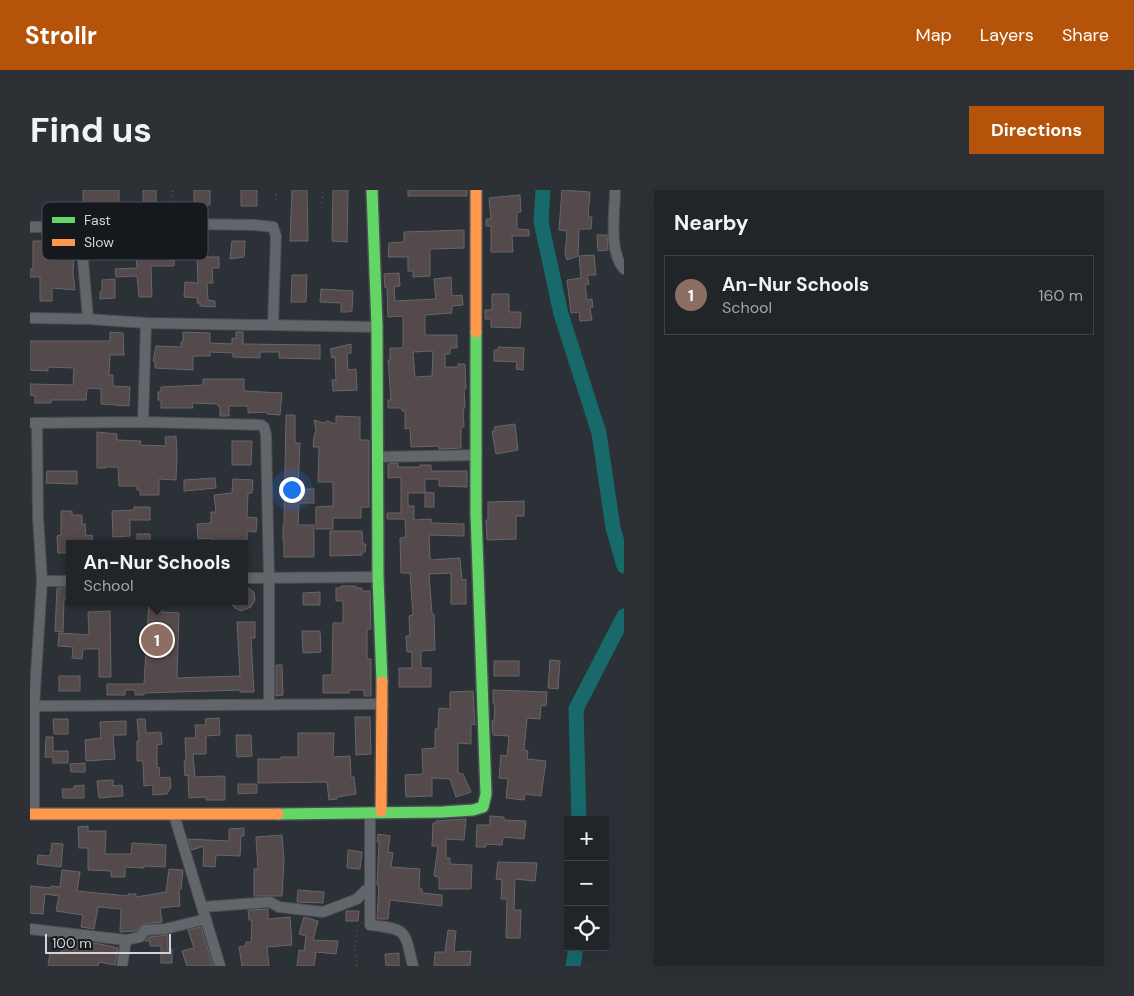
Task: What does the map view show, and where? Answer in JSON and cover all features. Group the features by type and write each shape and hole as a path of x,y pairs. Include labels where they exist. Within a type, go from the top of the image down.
{"street":[{"path":"372,190 377,327 378,577 383,704 370,889 370,926 390,927 400,930 404,934 413,966"},
{"path":"269,705 269,578 264,427 261,425 143,422 34,423 34,517 42,581 34,706 32,814 174,815 479,809 485,804 477,570 476,190"},
{"path":"615,190 615,251 616,258 624,269"},
{"path":"208,224 255,224 273,227 276,236 273,325"},
{"path":"83,260 88,319"},
{"path":"30,318 146,323 377,327"},
{"path":"143,422 146,323"},
{"path":"377,457 477,455"},
{"path":"248,578 378,577"},
{"path":"42,581 66,581"},
{"path":"34,706 383,704"},
{"path":"174,815 220,966"},
{"path":"202,907 270,902 279,907 324,912 357,899 366,890 370,889"},
{"path":"30,929 126,940 140,937 145,930 165,929 206,919"},
{"path":"122,966 126,940"}],"path":[{"path":"276,190 276,200"},
{"path":"322,202 323,190"},
{"path":"357,966 354,946 359,924 370,922"}],"building":[{"path":"83,190 119,190 119,202 83,202"},
{"path":"143,190 156,190 156,202 143,202"},
{"path":"194,190 210,190 210,205 208,205 208,202 194,202"},
{"path":"241,190 257,190 257,206 241,206"},
{"path":"292,190 307,190 308,241 290,241"},
{"path":"333,190 348,190 347,242 332,241"},
{"path":"408,190 467,190 467,196 408,196"},
{"path":"562,190 590,192 588,217 592,217 591,229 579,229 578,256 567,260 565,254 567,231 559,230"},
{"path":"520,195 521,212 517,212 517,229 529,230 529,236 512,236 513,252 491,252 491,226 486,226 486,219 491,219 489,198"},
{"path":"464,230 464,248 430,249 430,276 413,277 413,271 408,271 408,257 388,257 389,243 404,242 404,232"},
{"path":"597,235 607,235 608,250 598,251"},
{"path":"33,241 42,241 42,260 74,260 75,290 52,288 52,301 40,301 40,277 30,277 30,269 33,269"},
{"path":"232,241 245,241 244,257 230,259"},
{"path":"594,255 596,275 587,275 589,284 585,285 587,300 592,299 593,307 590,308 592,320 580,321 579,312 571,313 567,280 581,278 579,256"},
{"path":"219,257 219,268 212,268 213,283 207,283 208,300 215,301 215,307 200,306 200,303 197,303 198,298 184,297 185,282 198,283 197,260"},
{"path":"136,260 174,260 174,266 151,266 152,297 139,297 137,276 116,277 115,269 137,268"},
{"path":"399,273 400,286 394,287 395,301 436,299 434,279 451,277 452,296 462,295 463,305 452,306 452,313 425,315 425,335 457,335 457,348 450,348 450,354 445,354 445,367 458,367 458,364 465,364 466,389 464,389 465,408 463,408 464,427 461,427 461,448 439,449 439,446 411,447 410,428 405,429 405,411 402,411 402,408 388,408 388,400 391,400 388,360 390,360 390,348 403,348 403,316 388,317 387,287 385,288 384,274","holes":["433,351 432,376 415,377 413,352"]},
{"path":"292,275 307,275 306,302 291,302"},
{"path":"115,279 115,298 100,299 102,280"},
{"path":"321,289 353,291 352,311 341,312 341,303 320,302"},
{"path":"492,294 509,294 509,312 521,312 520,328 491,327 491,319 485,319 485,310 492,310"},
{"path":"110,332 123,333 124,355 110,355 109,375 113,375 113,386 130,387 129,406 101,404 101,389 87,388 86,400 51,400 51,403 35,403 35,396 30,395 30,384 73,385 74,368 48,367 48,371 30,370 30,341 110,341"},
{"path":"183,332 210,333 210,343 232,344 232,338 236,339 236,332 243,332 243,344 320,345 320,359 279,358 279,352 260,352 260,358 233,357 233,353 210,352 210,356 193,356 193,370 155,368 155,361 153,361 156,346 181,347"},
{"path":"351,344 351,353 347,353 348,370 356,369 357,390 333,391 332,380 336,380 335,357 332,358 330,349"},
{"path":"498,347 524,348 523,370 516,369 517,362 494,361 494,350 498,350"},
{"path":"203,379 244,379 244,391 282,393 280,415 267,414 267,412 248,413 248,406 229,406 229,416 220,416 220,406 218,404 192,403 193,408 161,408 158,392 161,392 161,387 203,385"},
{"path":"286,415 295,415 295,443 300,443 298,489 314,489 314,503 299,503 298,525 314,525 314,557 284,557"},
{"path":"336,416 360,417 360,440 369,440 369,507 361,507 361,518 333,518 333,529 316,529 316,507 333,506 333,482 318,482 319,447 313,447 316,430 314,420 336,424"},
{"path":"515,424 518,450 496,454 492,431 495,431 494,427"},
{"path":"97,432 117,434 117,440 141,441 140,445 166,446 165,437 176,436 176,480 159,479 159,495 140,495 140,490 137,490 137,486 119,486 118,467 97,468"},
{"path":"232,441 252,441 251,465 232,465"},
{"path":"398,463 398,467 431,465 431,471 467,471 467,487 439,486 439,479 425,479 425,492 434,493 434,507 425,507 425,493 408,493 408,506 414,506 414,520 431,519 431,523 464,524 464,536 429,535 431,560 460,558 462,580 466,579 466,604 451,604 451,573 429,574 432,614 434,614 435,650 421,651 421,668 431,668 431,687 399,687 399,668 412,668 412,652 407,652 406,636 410,636 409,616 413,615 410,573 401,573 400,538 406,537 405,519 387,519 387,513 401,513 401,477 388,478 388,464"},
{"path":"47,471 77,471 77,484 46,483"},
{"path":"215,478 216,488 184,491 184,480"},
{"path":"233,479 253,480 252,493 248,493 247,517 257,518 256,532 247,531 247,540 198,539 197,524 211,523 211,512 216,512 214,495 232,493"},
{"path":"524,501 524,516 516,516 516,539 487,540 486,520 488,520 488,502"},
{"path":"134,507 150,507 150,520 130,520 130,536 113,537 112,511 134,510"},
{"path":"61,511 72,511 72,515 82,515 82,524 85,524 86,536 92,535 93,540 66,540 66,553 58,553 57,536 61,535"},
{"path":"330,531 362,531 363,544 366,544 365,552 362,552 362,555 330,556"},
{"path":"137,534 150,534 150,540 137,540"},
{"path":"341,586 356,586 356,588 362,588 362,591 370,591 371,629 367,629 367,659 371,659 371,696 364,696 364,690 349,690 349,693 323,693 323,675 332,675 333,623 343,623 343,601 336,601 336,588 341,588"},
{"path":"57,588 66,588 63,632 55,631"},
{"path":"248,588 254,592 255,600 251,607 241,611 232,605 248,605"},
{"path":"320,592 320,605 303,605 303,593"},
{"path":"149,605 162,605 162,612 179,613 177,678 240,676 237,622 255,622 255,638 251,638 254,692 240,692 240,690 144,693 144,695 135,695 135,690 125,690 125,695 107,695 107,684 144,684"},
{"path":"110,611 111,677 99,677 99,649 83,649 82,659 72,658 73,647 58,646 59,633 89,635 88,612"},
{"path":"302,631 320,631 321,652 303,653"},
{"path":"550,660 560,661 558,689 548,688"},
{"path":"494,661 519,661 519,676 494,676"},
{"path":"276,665 282,665 283,695 276,696"},
{"path":"59,676 80,676 80,691 59,691"},
{"path":"493,690 547,692 546,706 541,705 540,719 527,718 524,750 528,751 527,759 546,761 541,796 525,794 524,800 506,798 508,779 499,778 501,755 507,756 509,736 493,735 492,721 494,721 495,704 493,704"},
{"path":"473,691 475,725 471,724 471,744 458,743 458,773 463,774 471,792 456,797 450,779 432,778 432,796 406,797 405,775 423,774 422,749 435,748 435,729 438,729 439,708 450,709 450,692"},
{"path":"355,717 370,717 371,754 356,755"},
{"path":"219,718 220,735 206,736 206,754 193,754 195,777 225,776 225,800 206,800 206,797 189,798 188,775 185,776 184,761 186,761 185,738 196,738 195,725 206,725 205,719"},
{"path":"53,719 68,719 68,734 54,734"},
{"path":"137,719 145,719 146,733 161,732 162,744 157,745 157,768 159,767 160,778 170,777 171,787 167,794 153,795 153,785 144,786 143,761 137,761 137,741 139,741"},
{"path":"126,721 126,735 113,735 115,759 86,761 85,740 101,738 100,722"},
{"path":"298,733 334,733 333,757 350,756 351,777 354,777 356,794 329,800 327,782 258,783 258,759 298,757"},
{"path":"236,735 251,735 252,756 237,757"},
{"path":"46,737 53,737 53,751 68,751 68,763 53,763 53,757 45,757"},
{"path":"85,763 85,772 71,772 70,764"},
{"path":"113,780 113,786 122,785 123,796 99,798 97,781"},
{"path":"238,784 257,784 257,793 238,794"},
{"path":"84,785 84,798 63,798 62,789 74,789 74,786"},
{"path":"490,816 504,817 504,820 526,821 524,839 503,837 502,845 486,844 486,847 476,847 477,825 490,825"},
{"path":"466,819 464,840 446,839 446,858 450,858 450,864 472,865 471,889 439,889 439,877 434,876 438,846 432,846 433,823 436,823 436,821"},
{"path":"88,826 88,831 106,831 105,854 131,854 132,843 166,845 165,867 125,867 125,877 111,877 111,871 88,870 88,848 79,848 78,827"},
{"path":"244,828 244,836 241,836 240,856 216,855 215,867 203,866 204,846 192,850 188,839 229,841 229,829"},
{"path":"378,834 390,836 388,852 393,853 391,867 420,869 419,889 422,889 422,893 442,895 442,906 390,900 388,919 377,919 379,885 377,885"},
{"path":"282,835 284,861 282,896 254,896 254,869 258,869 256,837"},
{"path":"52,843 63,844 61,867 37,864 38,855 50,856"},
{"path":"348,850 362,852 360,869 347,868"},
{"path":"498,862 537,863 535,881 515,879 514,910 521,910 520,938 506,938 507,899 501,899 502,880 496,879"},
{"path":"169,869 183,870 181,889 179,889 180,906 160,908 162,922 142,924 136,931 120,932 121,909 98,907 94,929 81,927 83,915 56,911 59,896 45,894 43,914 30,913 30,886 60,887 62,870 80,872 77,891 128,896 128,894 136,894 136,897 166,892"},
{"path":"298,890 324,892 323,903 297,902"},
{"path":"268,909 268,919 290,917 292,945 267,947 269,966 242,966 239,947 245,946 246,942 251,942 252,920 249,920 248,910"},
{"path":"346,911 359,911 358,921 346,921"},
{"path":"304,917 318,921 313,940 338,941 336,954 316,952 314,966 297,966 299,950 304,951 306,936 299,934"},
{"path":"201,927 213,966 187,966 182,951 194,948 188,930"},
{"path":"448,930 456,931 454,952 471,951 470,966 434,966 435,952 445,952"},
{"path":"168,935 168,949 172,949 172,963 161,963 161,946 150,946 150,941 145,941 149,937"},
{"path":"62,940 118,948 115,965 99,962 98,966 48,966 50,953 61,954"},
{"path":"399,953 399,966 386,966 385,954"}],"waterway":[{"path":"543,190 541,222 561,314 599,433 613,528 624,566"},
{"path":"579,816 576,709 624,616"},
{"path":"573,966 575,951"}],"traffic: fast":[{"path":"372,190 377,327 378,577 382,682"},
{"path":"278,814 442,812 473,810 483,807 486,794 476,513 476,332"}],"traffic: slow":[{"path":"476,190 476,332"},
{"path":"381,811 382,682"},
{"path":"30,814 278,814"}],"place":[{"name":"An-Nur Schools","path":"157,640"}]}
